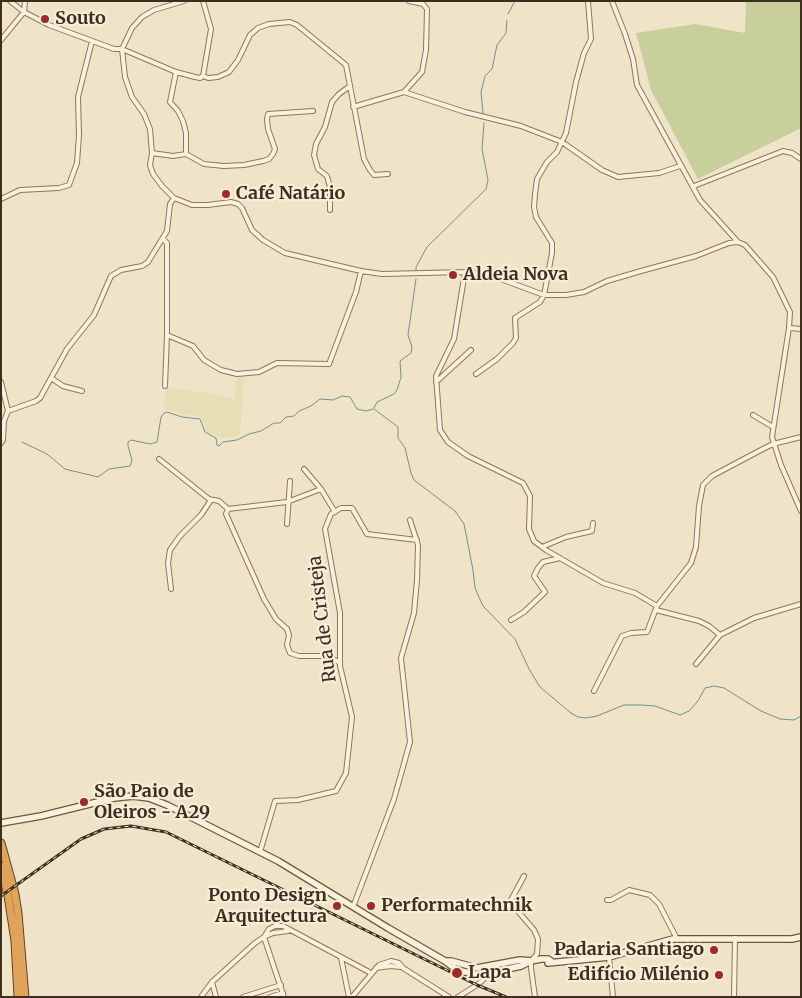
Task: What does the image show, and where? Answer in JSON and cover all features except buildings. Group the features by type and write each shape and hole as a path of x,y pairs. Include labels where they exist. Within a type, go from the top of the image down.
{"highway":[{"path":"1,843 13,885 18,913 25,997"},
{"path":"1,866 14,932 18,997"}],"main road":[{"path":"1,823 114,798 133,796 149,798 167,805 278,861 446,961 486,971 520,960 548,959 551,961 610,957 677,939 792,939 801,937"}],"street":[{"path":"1,40 24,12 25,1"},
{"path":"184,1 154,10 142,17 132,28 122,49 125,77 132,97 144,114 150,129 152,152 150,165 153,174 174,198 192,205 231,202 238,204 242,208 252,230 263,240 285,253 361,271 403,274 465,272 490,275 544,296 566,296 584,292 607,281 696,256 729,243 738,242"},
{"path":"203,1 210,29 203,76"},
{"path":"353,107 404,92 422,72 426,50 427,8 423,4 410,1"},
{"path":"476,374 497,359 513,343 516,338 515,318 540,302 544,296 552,243 536,217 534,208 537,179 562,142 576,82 590,39 588,1"},
{"path":"612,1 633,59 637,85 680,166 694,186 700,200 738,242 745,245 773,277 790,312 773,427 773,444 801,511"},
{"path":"13,2 24,12 49,25 92,42 114,49 122,49 176,72 200,78 203,76 218,78 230,72 250,35 258,28 269,24 290,22 297,25 346,65 364,159 374,175 388,174"},
{"path":"1,199 20,190 59,188 69,185 77,163 79,135 78,97 92,42"},
{"path":"176,72 170,102 178,110 183,121 186,132 186,154"},
{"path":"330,210 330,187 327,176 318,170 314,155 316,144 325,127 332,102 350,86"},
{"path":"404,92 465,112 521,126 562,142 602,170 618,177 659,173 680,166"},
{"path":"152,152 173,156 186,154 204,164 224,166 244,165 269,159 275,149 268,128 268,114 313,111"},
{"path":"694,186 783,151 792,153 801,159"},
{"path":"8,411 36,402 40,398 67,350 94,315 111,276 121,270 142,266 148,262 168,231 170,204 174,198"},
{"path":"163,239 167,242 168,335 165,386"},
{"path":"168,335 193,346 204,360 221,370 237,374 259,372 276,362 329,364 356,292 361,271"},
{"path":"465,272 454,339 436,376 440,430 448,442 468,456 523,483 530,496 529,529 534,541 542,547 603,583 635,593 656,608 699,621 720,635"},
{"path":"789,328 801,329"},
{"path":"436,382 471,350"},
{"path":"51,378 63,386 82,391"},
{"path":"1,382 8,411 4,421 3,440 1,443"},
{"path":"753,415 773,427"},
{"path":"594,690 622,636 631,633 647,632 656,608 690,563 696,547 698,506 703,485 712,476 773,444 801,437"},
{"path":"159,459 211,500 219,501 228,509 289,501 321,489"},
{"path":"304,469 321,489 335,512 341,508 352,508 366,534 417,540"},
{"path":"286,524 290,481"},
{"path":"171,589 168,563 170,550 211,500"},
{"path":"228,509 226,514 264,599 276,619 287,629 290,635 287,645 290,653 300,656 328,656 340,662"},
{"name":"Rua de Cristeja","path":"260,852 275,800 298,800 336,791 346,773 352,717 340,662 340,613 325,529 331,514 335,512"},
{"path":"353,907 394,799 410,742 401,658 414,612 418,545 410,520"},
{"path":"542,547 566,537 592,531 593,523"},
{"path":"511,620 524,612 545,592 534,576 538,568 544,562 560,558"},
{"path":"696,664 720,635 754,618 801,604"},
{"path":"524,876 510,902 534,930 538,939 537,954 531,961 535,997"},
{"path":"607,900 611,900 629,890 650,895 659,904 677,939"},
{"path":"202,995 212,982 264,937 280,931 289,931 371,973"},
{"path":"264,937 283,995 270,997"},
{"path":"734,997 735,938"},
{"path":"610,957 614,997"},
{"path":"341,958 351,997"},
{"path":"351,997 376,968 391,966 403,968 449,997"},
{"path":"458,997 483,980 486,971"},
{"path":"202,995 216,996 212,982"},
{"path":"243,997 281,985"}],"shaded area":[{"path":"244,377 240,435 223,438 208,433 201,417 163,409 167,387 234,399 237,378"}],"green space":[{"path":"746,1 801,1 801,128 698,179 651,90 636,33 695,24 745,33"}],"waterway":[{"path":"508,14 515,1"},
{"path":"483,113 481,92 485,76 492,69 497,45 506,33 507,20"},
{"path":"416,271 416,267 427,247 486,189 488,180 482,149 484,123"},
{"path":"374,408 377,402 394,394 397,390 401,377 400,361 411,353 412,347 408,335 416,279"},
{"path":"22,442 47,454 65,469 98,477 109,469 130,466 132,460 128,442 131,440 150,444 157,442 161,417 167,412 182,417 200,419 205,432 216,438 217,445 219,446 223,442 237,440 261,431 274,423 280,423 286,417 294,416 320,399 333,400 342,396 350,397 357,409 366,411 373,409"},
{"path":"374,409 398,427 398,438 405,448 414,480 455,511 464,524 475,588 483,606 515,639 540,687 571,713 578,717 586,718 597,716 624,705 641,705 655,706 680,715 689,711 698,701 705,688 714,686 724,688 761,711 780,719 794,720 801,716"}],"railway":[{"path":"1,896 81,839 104,829 131,826 166,832 477,985 506,997"}],"place":[{"name":"Souto","path":"45,19"},
{"name":"Café Natário","path":"226,194"},
{"name":"Aldeia Nova","path":"453,275"},
{"name":"São Paio de Oleiros - A29","path":"84,802"},
{"name":"Ponto Design Arquitectura","path":"337,906"},
{"name":"Performatechnik","path":"371,906"},
{"name":"Padaria Santiago","path":"714,950"},
{"name":"Lapa","path":"457,973"},
{"name":"Edifício Milénio","path":"719,975"}]}
